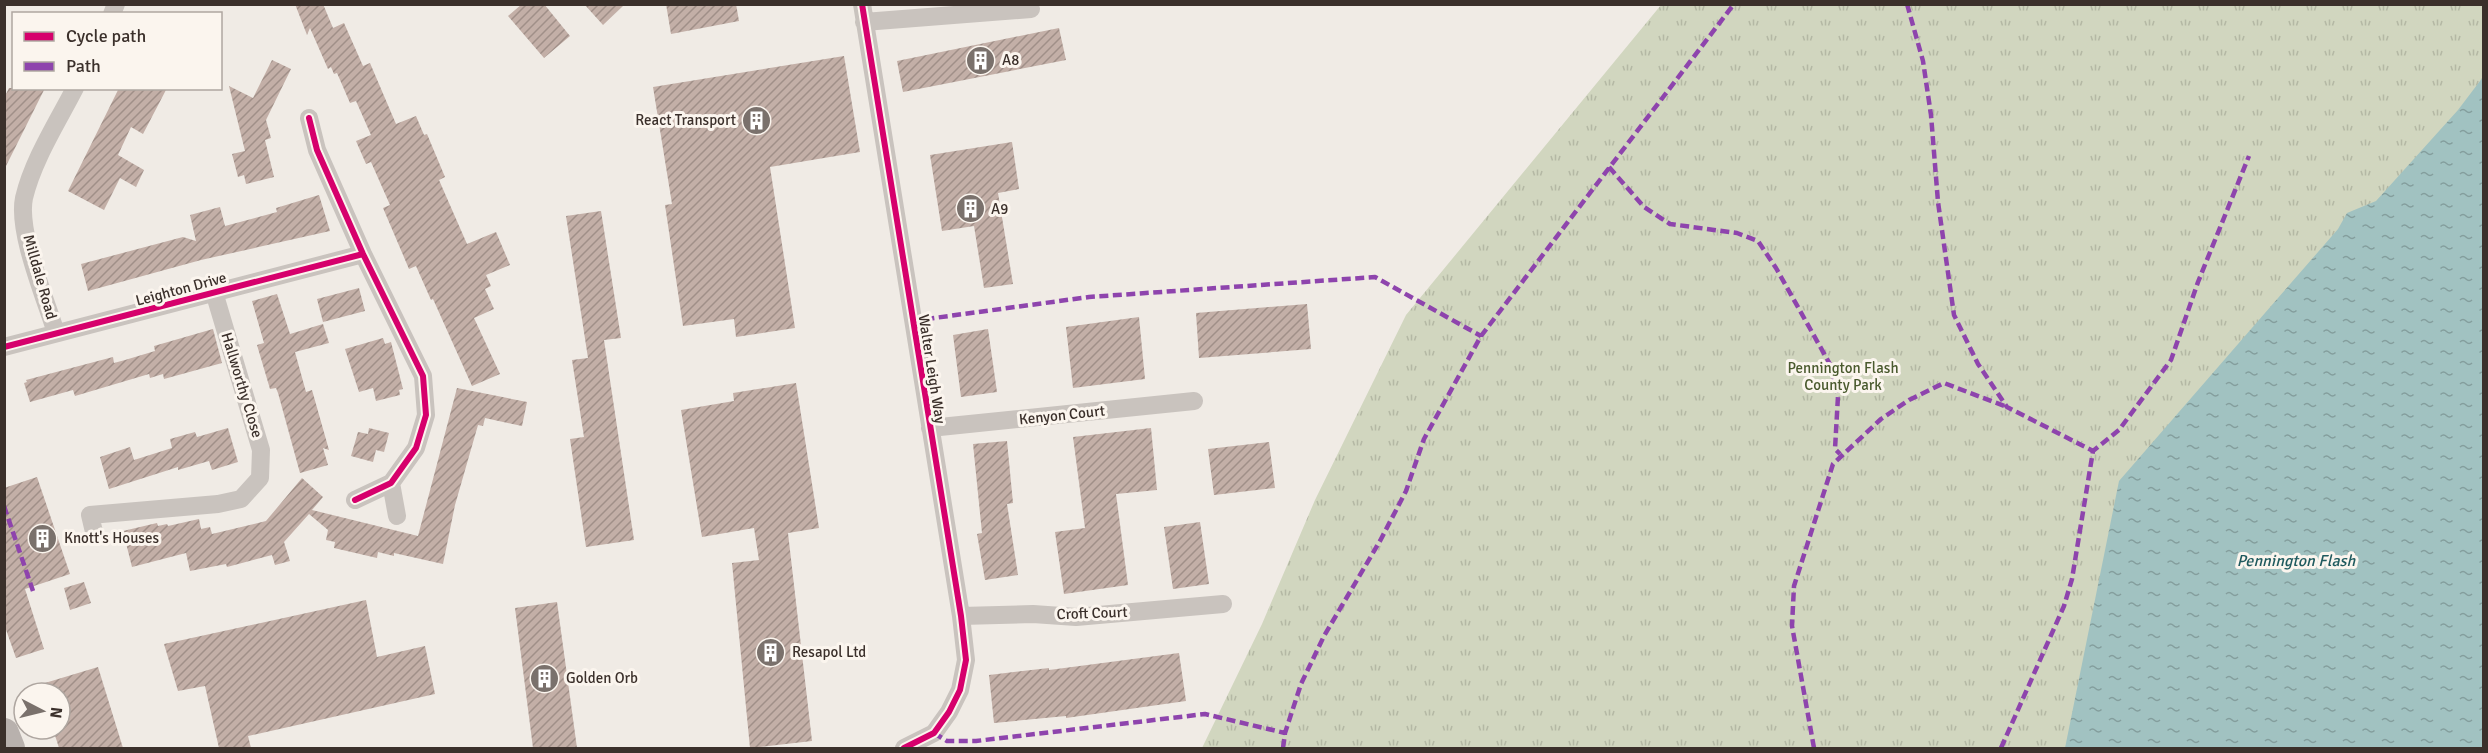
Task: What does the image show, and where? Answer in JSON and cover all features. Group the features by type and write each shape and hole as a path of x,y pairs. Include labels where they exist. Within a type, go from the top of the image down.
{"main road":[{"path":"4,733 10,748"}],"street":[{"path":"863,13 1031,9"},
{"name":"Walter Leigh Way","path":"863,13 961,616 966,660 960,690 949,712 934,733 904,748"},
{"name":"Milldale Road","path":"56,333 26,237 24,201 33,172 74,90"},
{"path":"309,118 318,150 363,254 423,376 426,415 416,448 391,483 355,500"},
{"name":"Leighton Drive","path":"4,347 363,254"},
{"name":"Hallworthy Close","path":"90,516 218,504 241,499 260,478 261,450 214,292"},
{"name":"Kenyon Court","path":"930,428 1194,401"},
{"path":"391,483 397,516"},
{"name":"Croft Court","path":"961,616 1033,614 1076,617 1223,604"}],"green space":[{"name":"Pennington Flash County Park","path":"1661,5 2483,5 2483,748 1202,748 1262,624 1315,500 1406,315"}],"water":[{"name":"Pennington Flash","path":"2483,77 2483,748 2065,748 2119,481 2338,229 2347,213 2376,201 2458,110"}],"building":[{"path":"295,4 323,4 333,28 344,23 363,66 370,63 396,124 416,116 424,135 427,134 445,177 439,180 467,244 496,232 510,265 486,275 491,286 485,289 494,309 474,318 500,374 472,386 416,266 409,269 383,208 390,205 371,162 366,164 356,141 371,135 356,101 350,103 337,73 334,74 331,67 328,69 310,28 307,35"},
{"path":"522,4 544,4 570,36 544,58 508,16"},
{"path":"584,4 625,4 603,25"},
{"path":"666,4 736,4 739,21 671,34"},
{"name":"A8","path":"1059,28 1066,60 903,92 897,61"},
{"path":"844,56 860,152 770,167 795,328 736,337 734,319 683,326 665,205 672,204 653,87"},
{"path":"272,60 291,69 266,120 271,138 265,140 274,177 246,184 244,175 238,177 232,154 245,151 229,86 253,98"},
{"path":"9,88 12,90 44,90 4,170 4,98"},
{"path":"118,90 166,90 143,134 131,127 118,155 144,170 136,187 120,178 104,210 68,191"},
{"name":"A9","path":"1012,142 1019,189 998,193 1013,284 984,288 974,226 942,231 930,155"},
{"path":"319,195 330,231 201,260 88,291 81,264 183,237 196,241 190,215 220,207 225,226 277,212 276,208"},
{"path":"601,211 621,338 604,340 634,540 586,547 570,439 584,437 572,360 588,358 566,216"},
{"path":"359,288 365,311 323,322 317,299"},
{"path":"277,294 290,334 323,324 329,343 295,352 306,392 312,390 329,450 323,448 328,465 300,473 278,393 276,388 270,389 257,345 264,343 252,301"},
{"path":"1307,304 1311,349 1199,358 1196,313"},
{"path":"1139,317 1145,379 1073,388 1066,327"},
{"path":"213,329 222,363 164,379 163,374 150,378 149,374 75,396 73,390 30,402 24,383 27,382 26,380 113,357 114,363 155,351 154,346"},
{"path":"988,329 997,392 961,397 953,335"},
{"path":"383,338 385,344 391,342 403,389 399,390 400,395 376,401 373,388 359,392 345,349"},
{"path":"796,383 819,528 788,533 812,741 750,748 732,563 759,560 754,528 702,537 681,410 734,401 733,393"},
{"path":"457,388 527,402 522,426 485,418 483,426 478,425 455,505 443,564 394,553 394,556 378,552 377,558 334,548 335,542 326,540 328,530 309,514 284,542 290,561 275,565 272,555 227,567 226,564 190,571 186,553 132,567 123,531 157,523 158,526 167,524 168,526 199,519 201,529 210,527 212,534 266,521 302,478 323,497 312,510 418,536"},
{"path":"228,428 238,462 212,470 209,461 178,470 178,467 109,489 100,457 130,447 134,460 172,448 170,439 195,432 197,437"},
{"path":"369,428 389,433 384,452 376,450 373,462 351,456 358,432 368,434"},
{"path":"1151,428 1157,490 1116,494 1128,585 1064,594 1055,532 1085,528 1073,437"},
{"path":"1007,441 1013,503 1007,504 1018,575 985,580 977,534 982,533 973,444"},
{"path":"1269,442 1275,488 1214,495 1208,449"},
{"path":"37,477 70,574 25,589 44,649 16,658 4,624 4,488"},
{"path":"1200,522 1209,584 1173,589 1164,527"},
{"path":"84,582 91,603 70,610 64,588"},
{"path":"366,600 377,657 425,646 435,694 248,736 251,748 219,748 205,686 178,691 164,644"},
{"name":"Golden Orb","path":"557,602 577,748 533,748 515,608"},
{"path":"1179,653 1186,701 1066,718 1066,716 994,723 989,675 1049,668 1049,670"},
{"path":"98,667 123,748 59,748 57,741 72,741 72,681 52,681"}],"marked path":[{"path":"1283,748 1285,733 1301,684 1324,636 1380,541 1406,491 1424,439 1481,336 1734,4"},
{"path":"1907,4 1923,61 1931,115 1938,202 1954,315 1978,364 2007,407 2093,451"},
{"path":"2001,748 2064,606 2072,579 2093,451 2119,430 2171,360 2198,282 2249,156"},
{"path":"1609,167 1644,207 1670,224 1737,233 1758,241 1776,268 1831,366 1838,396 1835,449 1840,454"},
{"path":"912,321 1089,297 1375,277 1481,336"},
{"path":"1814,748 1792,626 1794,586 1833,464 1881,419 1909,400 1944,383 2007,407"},
{"path":"4,506 33,591"},
{"path":"934,733 947,741 976,741 1205,714 1285,733"}],"cycle path":[{"path":"862,4 961,616 966,660 960,690 949,712 934,733 904,748"},
{"path":"309,118 317,150 363,254 423,376 426,415 416,448 391,483 355,500"},
{"path":"4,347 363,254"}],"place":[{"name":"A8","path":"981,60"},
{"name":"React Transport","path":"757,120"},
{"name":"A9","path":"970,209"},
{"name":"Knott's Houses","path":"43,538"},
{"name":"Resapol Ltd","path":"771,652"},
{"name":"Golden Orb","path":"545,678"}]}
